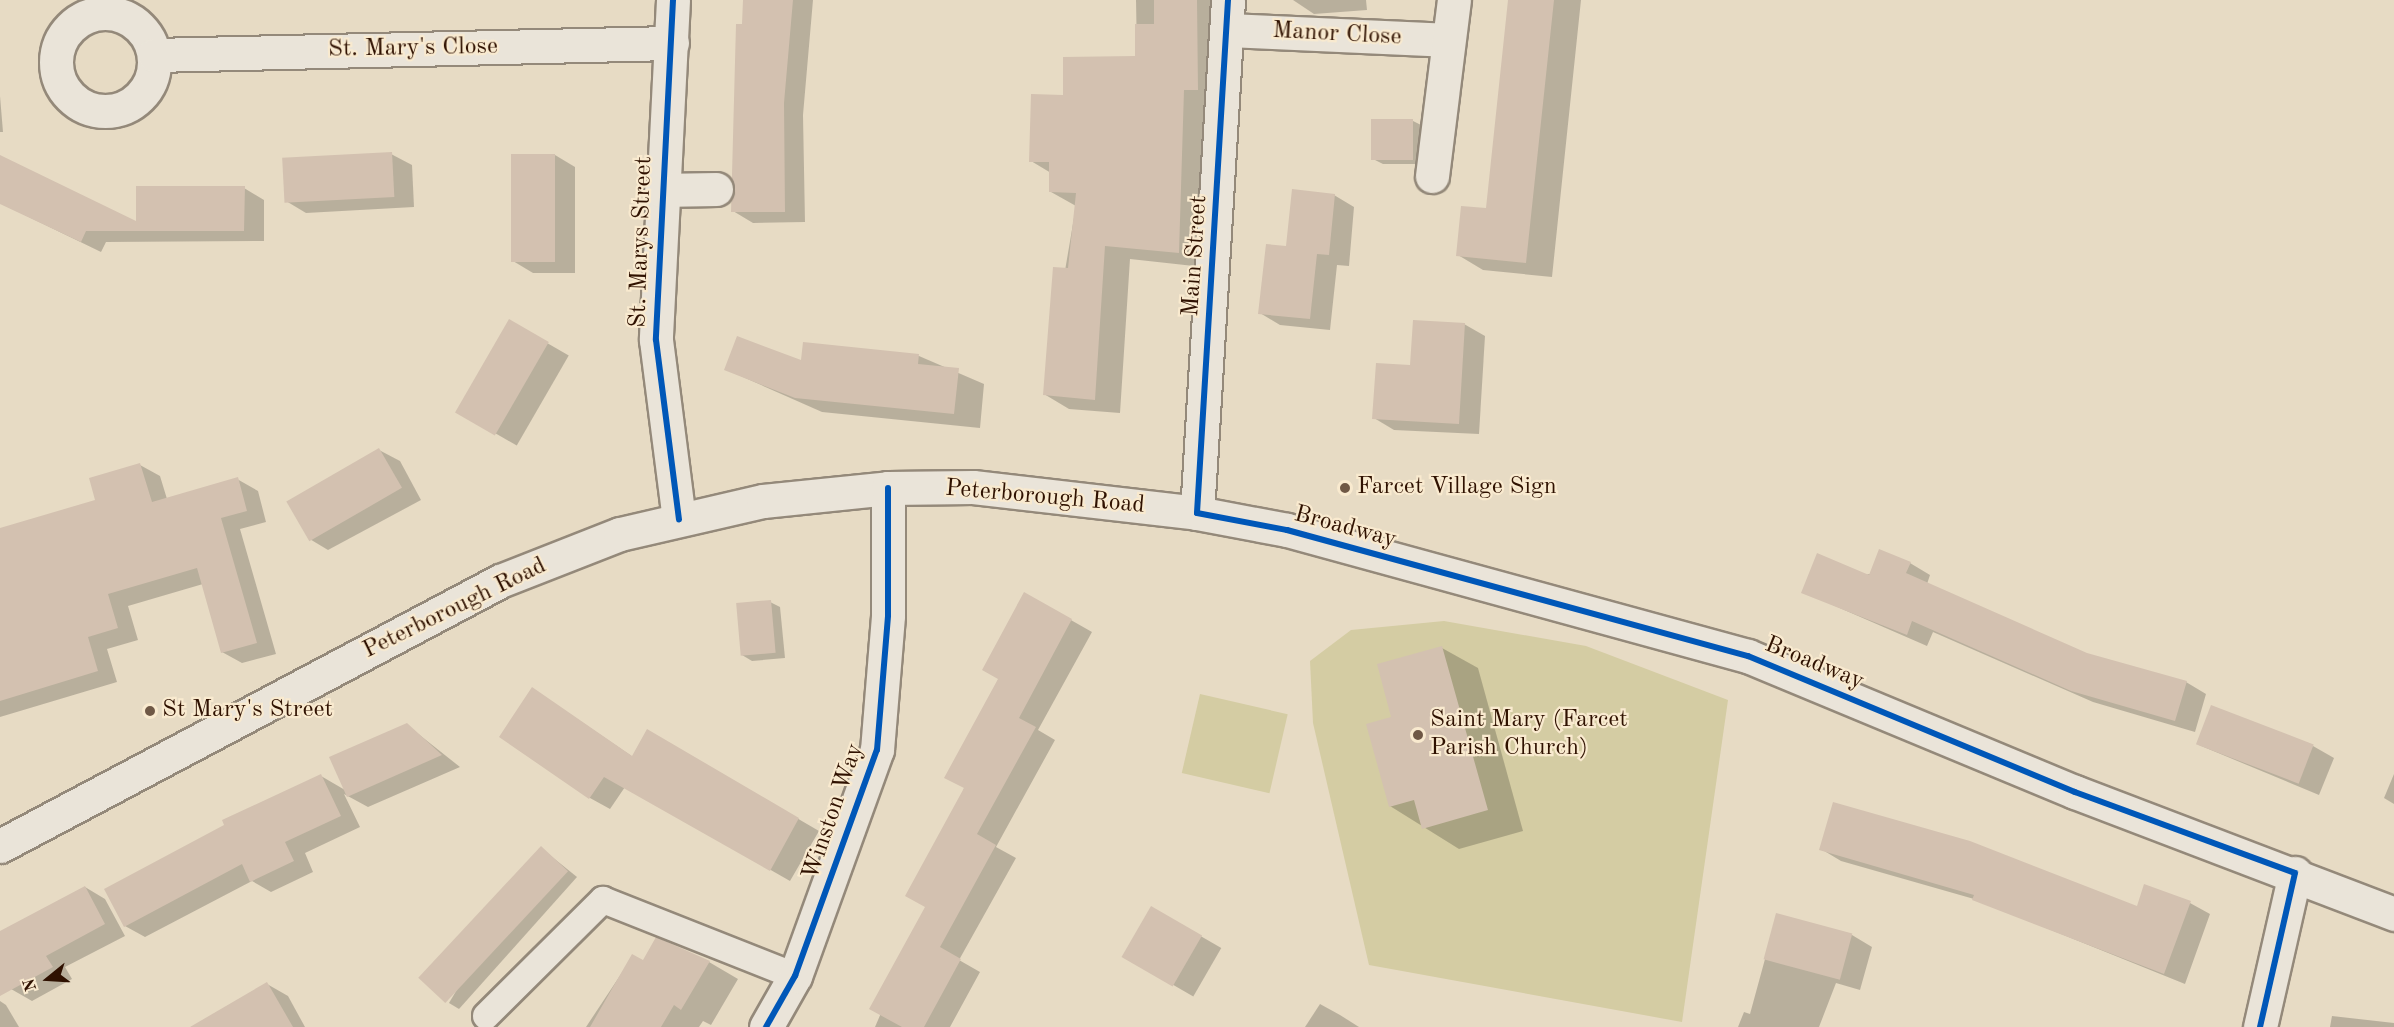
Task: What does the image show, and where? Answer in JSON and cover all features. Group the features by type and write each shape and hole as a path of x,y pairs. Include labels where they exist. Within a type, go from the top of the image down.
{"street":[{"name":"St. Marys Street","path":"673,0 661,190 656,340 679,520"},
{"path":"1432,176 1445,40 1454,0"},
{"path":"88,7 110,13 140,26 154,55 150,79 137,99 108,111 77,102 58,77 59,45 88,7"},
{"name":"Manor Close","path":"1228,15 1445,40"},
{"name":"Main Street","path":"1197,513 1228,15"},
{"name":"St. Mary's Close","path":"154,55 672,43"},
{"path":"661,190 716,189"},
{"name":"Peterborough Road","path":"0,846 500,581 620,534 763,501 888,488 973,487 1197,513"},
{"name":"Winston Way","path":"766,1027 795,976 877,750 888,615 888,488"},
{"name":"Broadway","path":"1197,513 1287,530 1748,656 2075,792 2295,873 2394,914"},
{"path":"2260,1027 2295,873"}],"lane":[{"path":"486,1016 603,900 795,976"}],"shaded area":[{"path":"1444,621 1586,646 1728,700 1682,1022 1369,965 1313,723 1310,661 1351,630"},
{"path":"1200,694 1288,714 1269,793 1182,773"}],"building":[{"path":"743,0 793,0 784,103 785,212 731,212 736,24 742,24"},
{"path":"1154,0 1197,0 1198,90 1184,90 1179,253 1105,246 1095,400 1043,395 1053,267 1068,268 1076,193 1049,192 1049,162 1029,162 1031,94 1063,95 1063,57 1135,56 1135,24 1154,24"},
{"path":"1508,0 1554,0 1526,263 1456,256 1461,206 1486,208"},
{"path":"1371,119 1413,119 1413,160 1371,160"},
{"path":"392,152 394,197 285,203 282,158"},
{"path":"511,154 555,154 555,262 511,262"},
{"path":"0,155 136,221 136,186 245,186 244,231 86,231 81,242 0,204"},
{"path":"1292,189 1335,194 1329,255 1317,254 1310,319 1258,314 1266,244 1286,246"},
{"path":"509,319 549,342 495,436 455,413"},
{"path":"1413,320 1465,323 1459,424 1372,419 1376,363 1410,365"},
{"path":"737,336 801,360 803,342 919,354 918,364 959,368 954,414 795,398 724,370"},
{"path":"379,448 402,488 309,541 286,501"},
{"path":"140,463 152,502 238,477 247,511 221,518 257,643 221,653 197,568 108,594 118,628 88,637 98,671 0,701 0,528 95,500 89,478"},
{"path":"1879,549 1911,562 1906,573 2087,653 2187,681 2175,721 2071,691 1912,621 1907,635 1801,593 1817,553 1869,575"},
{"path":"1024,592 1072,619 1019,718 1036,727 977,834 996,845 940,947 961,959 924,1027 902,1027 869,1009 925,907 905,896 964,788 944,778 998,679 982,670"},
{"path":"771,600 776,653 741,656 736,603"},
{"name":"Saint Mary (Farcet Parish Church)","path":"1442,646 1488,810 1422,829 1414,800 1389,807 1366,724 1391,717 1377,664"},
{"path":"532,687 632,756 647,729 799,818 770,871 604,777 589,799 499,737"},
{"path":"2211,705 2314,744 2299,784 2196,744"},
{"path":"407,723 442,755 347,797 329,757"},
{"path":"321,774 341,816 285,842 294,861 250,882 242,864 124,927 104,889 224,825 222,820"},
{"path":"1833,802 1970,841 2137,906 2144,884 2191,901 2164,974 1972,900 1974,895 1819,850"},
{"path":"541,846 568,871 445,1003 418,978"},
{"path":"85,886 105,924 46,956 53,967 0,996 0,931"},
{"path":"1151,906 1202,936 1173,987 1122,957"},
{"path":"1776,913 1852,933 1840,980 1764,959"},
{"path":"656,937 710,961 681,1010 674,1005 661,1027 590,1027 632,954 643,960"},
{"path":"267,982 293,1027 190,1027"}],"cycle path":[{"path":"673,0 656,340 679,520"},
{"path":"1228,0 1197,513 1287,530 1748,656 2075,792 2295,873 2260,1027"},
{"path":"766,1027 795,976 877,750 888,615 888,488"}],"place":[{"name":"Farcet Village Sign","path":"1345,488"},
{"name":"St Mary's Street","path":"150,711"},
{"name":"Saint Mary (Farcet Parish Church)","path":"1418,735"}]}
